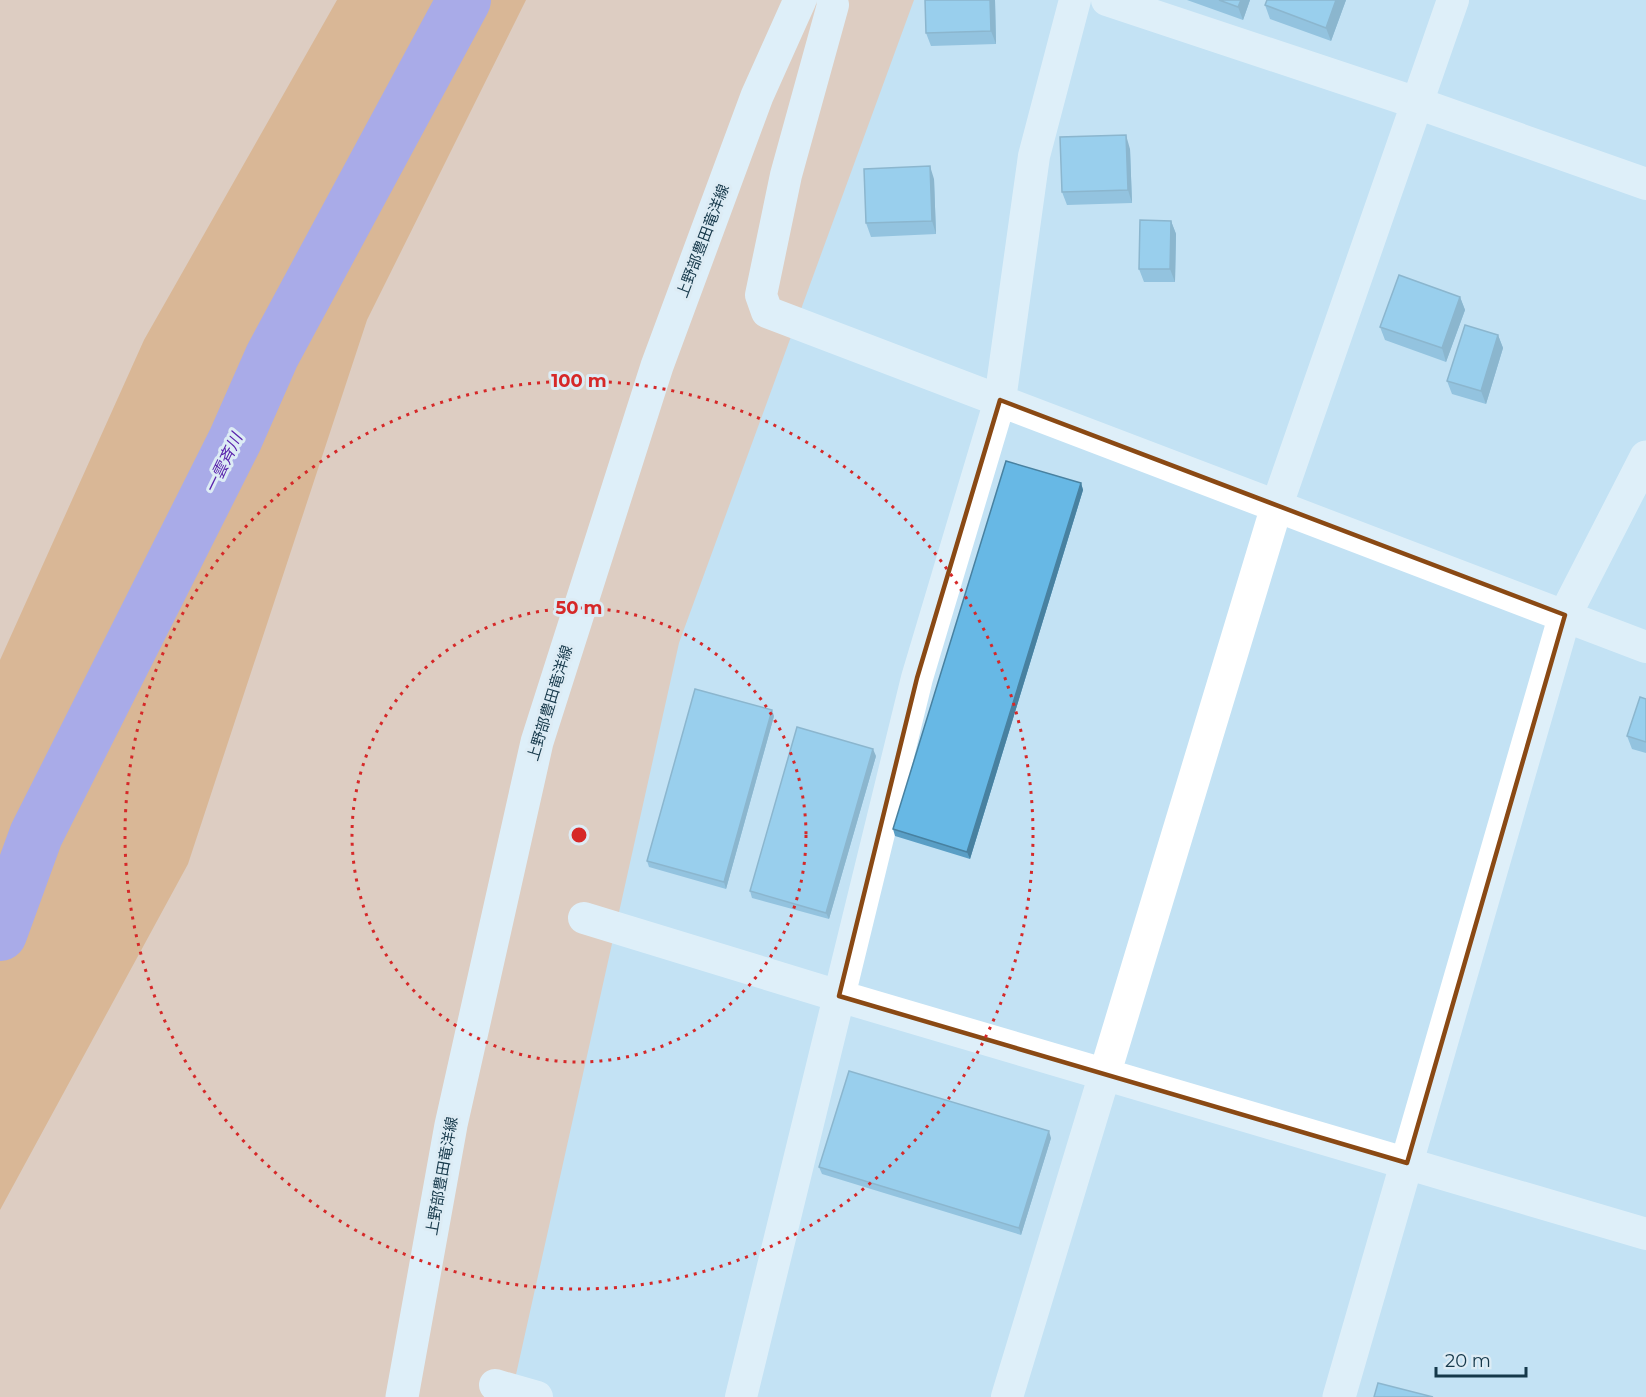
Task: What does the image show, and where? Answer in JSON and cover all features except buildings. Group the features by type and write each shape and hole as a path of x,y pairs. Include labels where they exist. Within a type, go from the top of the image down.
{"main road":[{"name":"上野部豊田竜洋線","path":"402,1397 451,1125 537,742 657,366 758,96 801,0"},
{"path":"1339,1397 1565,615 1646,457"}],"street":[{"path":"832,0 833,5 786,175 761,295 767,312 1646,647"},
{"path":"741,1397 917,678 1000,400 1034,156 1075,0"},
{"path":"1107,0 1417,103 1646,184"},
{"path":"1007,1397 1277,506 1453,0"},
{"path":"584,918 839,996 1646,1234"},
{"path":"495,1385 537,1397"}],"highlighted area":[{"path":"1000,400 1565,615 1407,1163 839,996 917,678"}],"shaded area":[{"path":"0,0 914,0 679,643 511,1397 0,1397"},
{"path":"337,0 526,0 367,320 188,864 0,1210 0,660 144,340"}],"waterway":[{"name":"一雲斉川","path":"0,934 36,835 235,440 272,356 464,0"}]}
